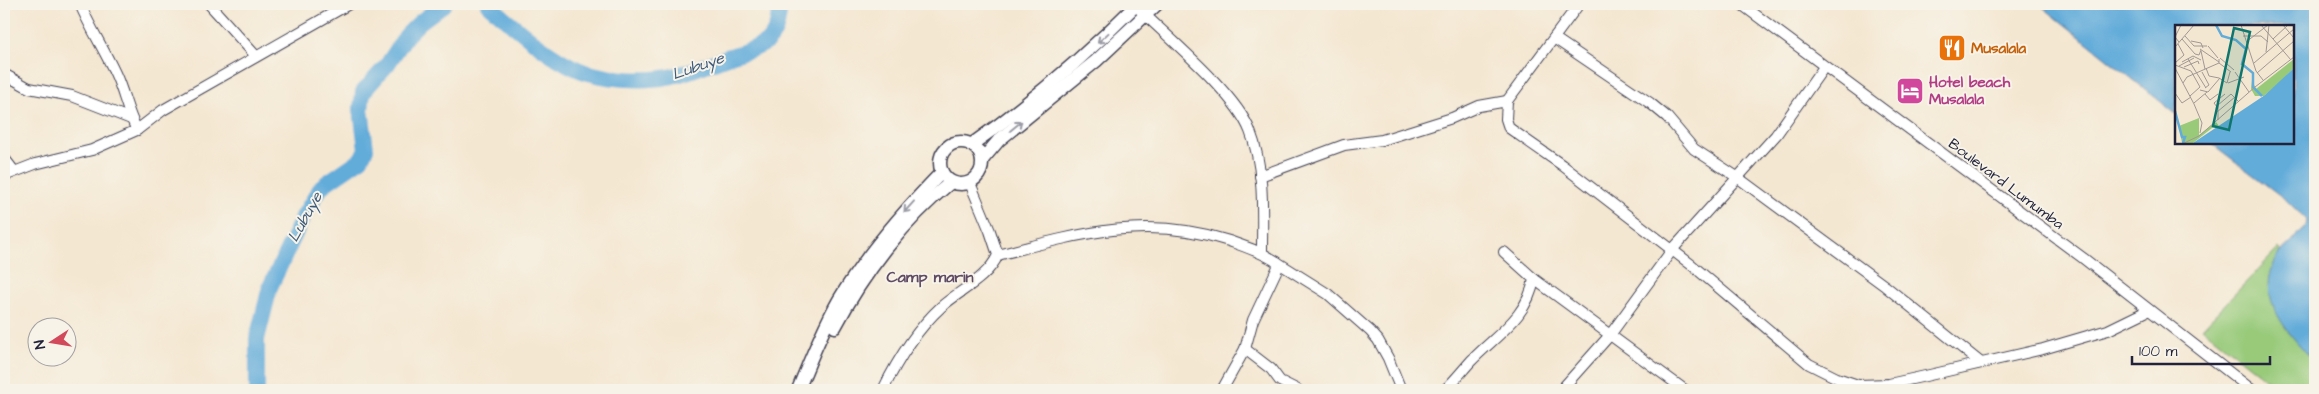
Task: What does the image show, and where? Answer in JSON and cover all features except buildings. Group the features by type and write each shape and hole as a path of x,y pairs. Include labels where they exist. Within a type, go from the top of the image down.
{"street":[{"path":"80,4 114,72 137,130"},
{"path":"209,4 256,56"},
{"path":"4,176 35,164 92,150 137,130 163,110 207,87 256,56 349,4"},
{"path":"971,145 1015,113 1078,61 1136,4 1233,102 1250,130 1260,176 1262,252"},
{"path":"982,160 978,151 971,145 960,142 948,146 940,162 947,177 961,184 970,182 978,177 982,160 999,140 1096,61 1146,16 1156,4"},
{"path":"1579,4 1507,101 1506,119 1510,128 1562,165 1672,250 1809,364 1856,388 1889,384 2091,335 2120,325 2149,310"},
{"name":"Boulevard Lumumba","path":"1740,4 2149,310 2252,390"},
{"path":"1554,38 1650,104 1667,117 1694,149 1737,177 1885,286 1980,363"},
{"path":"1562,390 1610,335 1672,250 1776,135 1824,66"},
{"path":"4,74 29,88 72,96 131,118"},
{"path":"1260,176 1344,145 1382,140 1452,118 1480,106 1507,101"},
{"path":"4,158 14,171"},
{"path":"798,390 811,357 839,300 885,235 947,177"},
{"path":"804,390 841,315 865,280 947,177"},
{"path":"883,390 918,333 939,309 986,273 998,255 970,182"},
{"path":"998,255 1058,239 1110,230 1147,227 1200,232 1262,252 1328,294 1370,331 1378,340 1388,358 1401,390"},
{"path":"1504,252 1534,279 1684,390"},
{"path":"1222,390 1245,349 1253,320 1278,267 1277,262"},
{"path":"1445,390 1526,306 1534,279"},
{"path":"1245,349 1271,369 1280,381 1298,390"}],"green space":[{"path":"2279,248 2281,251 2276,263 2285,328 2315,362 2315,390 2280,390 2202,328"}],"water":[{"path":"2039,4 2315,4 2315,362 2284,325 2271,297 2269,282 2273,267 2282,251 2306,226 2307,220 2286,200 2212,144 2294,144 2294,25 2175,25 2175,113"}],"waterway":[{"name":"Lubuye","path":"257,390 257,339 270,287 304,215 322,186 361,159 366,149 361,109 363,92 387,65 406,36 420,22 444,4"},
{"name":"Lubuye","path":"488,4 547,52 573,67 585,72 608,77 632,79 669,77 761,46 774,33 779,13 779,4"}],"place":[{"name":"Musalala","path":"1952,48"},
{"name":"Hotel beach Musalala","path":"1910,91"}],"district":[{"name":"Camp marin","path":"930,277"}]}
